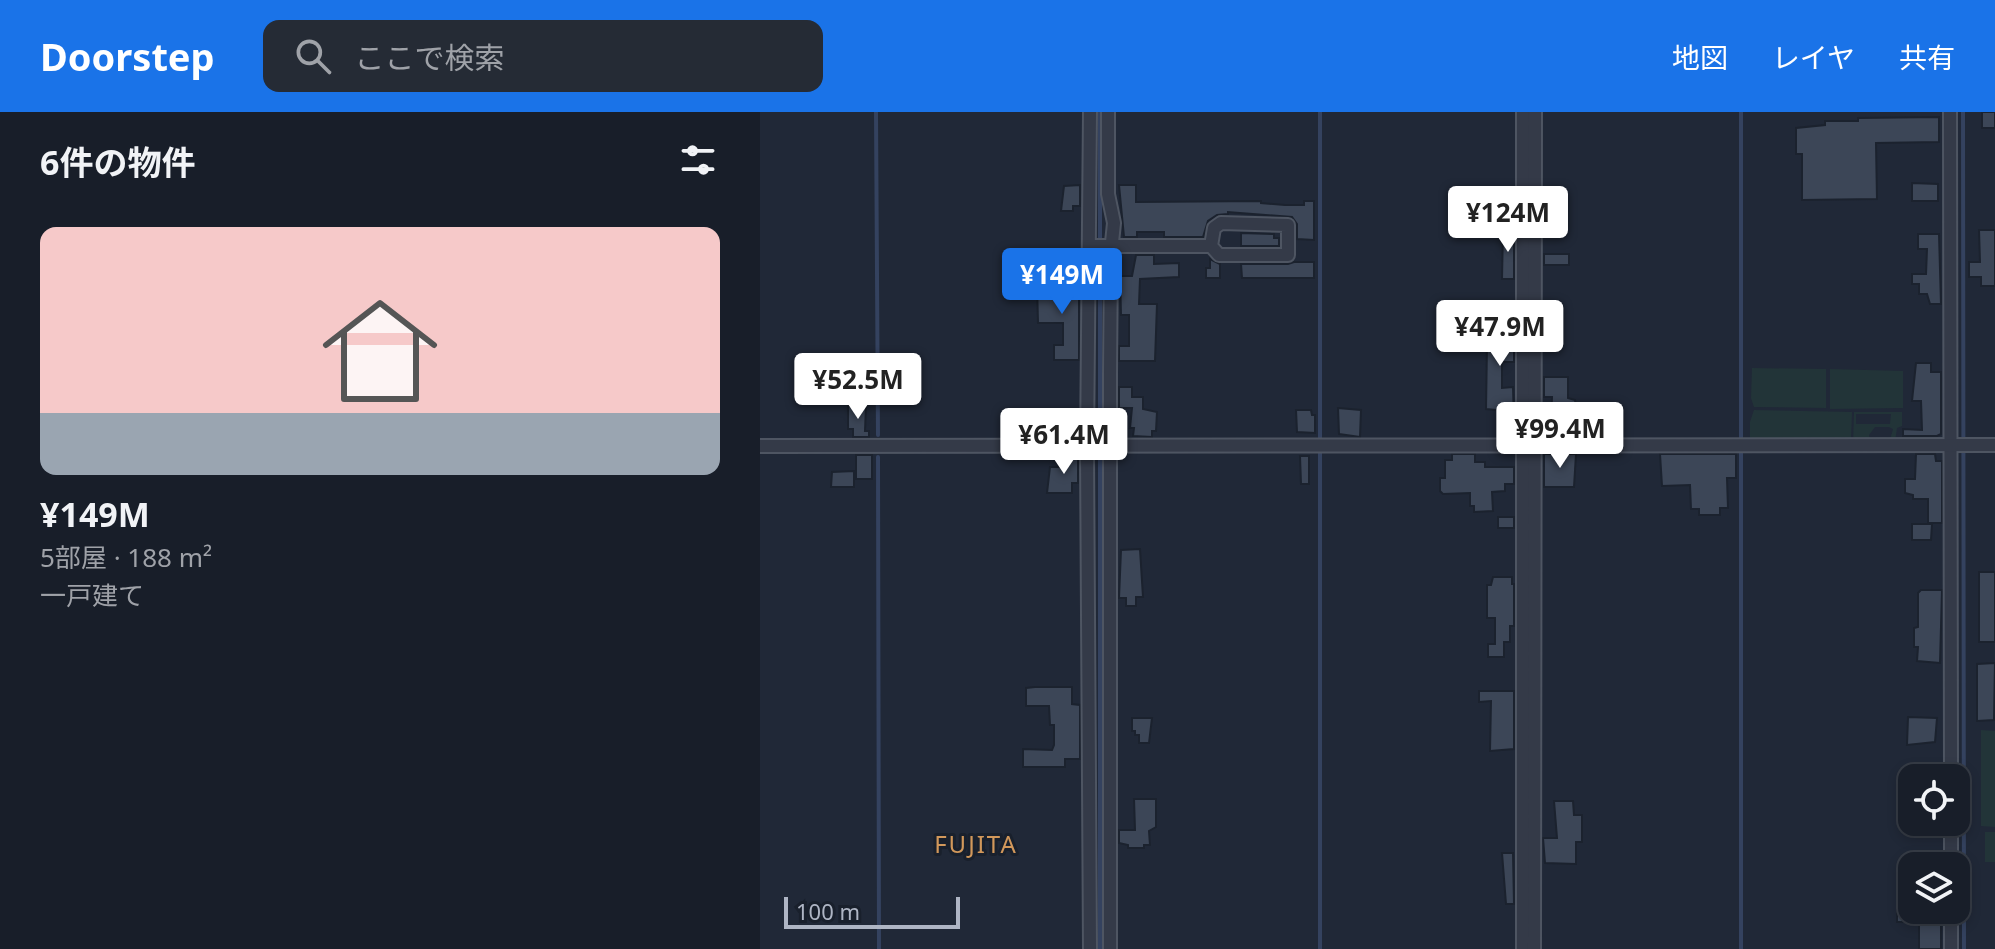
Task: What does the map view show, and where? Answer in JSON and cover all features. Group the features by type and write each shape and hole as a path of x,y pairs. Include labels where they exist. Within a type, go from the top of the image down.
{"street":[{"path":"1090,112 1100,205 1090,949"},
{"path":"1100,205 1108,194 1108,112"},
{"path":"1523,112 1534,949"},
{"path":"1523,949 1535,112"},
{"path":"1950,112 1959,445 1951,764"},
{"path":"1100,205 1114,223 1100,246 1098,448 1110,949"},
{"path":"1100,246 1211,246 1219,255 1288,255 1288,225 1221,223 1214,228 1211,246"},
{"path":"760,446 1995,445"},
{"path":"1951,924 1951,949"}],"shaded area":[{"path":"1752,368 1826,369 1826,408 1754,407 1751,398"},
{"path":"1830,369 1903,371 1903,408 1830,409"},
{"path":"1754,410 1852,412 1851,441 1750,442 1750,422"},
{"path":"1854,412 1902,412 1902,426 1897,428 1895,442 1853,443","holes":["1856,414 1891,414 1890,424 1856,424","1875,427 1893,429 1890,440 1870,440 1869,435"]},
{"path":"1503,421 1518,421 1519,441 1504,443"},
{"path":"1981,730 1995,731 1995,827 1981,826"},
{"path":"1985,832 1995,832 1995,862 1985,862"}],"building":[{"path":"1982,112 1995,112 1995,128 1982,128"},
{"path":"1939,117 1939,142 1876,143 1877,199 1802,200 1802,154 1796,154 1796,128 1825,125 1825,121 1858,121 1858,118"},
{"path":"1912,183 1938,184 1938,201 1912,201"},
{"path":"1080,185 1080,206 1073,206 1073,211 1061,211 1064,186"},
{"path":"1119,185 1136,185 1136,202 1261,201 1304,205 1304,201 1314,201 1314,240 1297,239 1297,224 1292,217 1228,212 1208,221 1203,237 1164,237 1164,232 1137,232 1137,237 1124,237"},
{"path":"1503,228 1514,228 1514,279 1502,279"},
{"path":"1979,230 1995,230 1995,286 1981,286 1981,277 1969,277 1969,262 1980,262"},
{"path":"1241,233 1274,234 1274,238 1279,238 1279,246 1241,246"},
{"path":"1918,234 1939,234 1941,304 1930,304 1927,294 1919,294 1919,284 1912,284 1912,274 1926,274 1927,249 1918,249"},
{"path":"1544,254 1569,254 1569,265 1544,265"},
{"path":"1136,255 1154,255 1154,264 1179,263 1179,277 1140,279 1139,304 1157,304 1155,361 1119,361 1119,346 1129,346 1129,315 1121,315 1120,276 1132,276"},
{"path":"1210,259 1220,264 1220,278 1206,278"},
{"path":"1314,262 1314,278 1242,278 1241,264"},
{"path":"1079,283 1079,360 1054,360 1054,345 1063,345 1063,323 1038,323 1037,285"},
{"path":"1490,322 1514,322 1514,362 1502,362 1502,388 1513,387 1514,421 1506,421 1505,411 1486,409"},
{"path":"1916,363 1931,363 1931,372 1941,372 1941,434 1937,436 1903,436 1903,429 1922,430 1921,401 1912,401"},
{"path":"1544,377 1568,377 1568,398 1575,400 1577,415 1593,415 1593,432 1578,432 1578,427 1558,427 1558,436 1544,436 1544,422 1551,422 1552,397 1544,397"},
{"path":"1119,387 1132,387 1132,397 1143,397 1143,409 1157,412 1156,431 1152,431 1152,437 1133,436 1134,428 1130,428 1132,408 1119,408"},
{"path":"848,406 866,406 865,431 869,431 869,437 853,437 853,429 848,429"},
{"path":"1338,408 1361,410 1360,437 1339,434"},
{"path":"1296,410 1311,410 1315,415 1315,433 1297,432"},
{"path":"1033,425 1063,425 1063,437 1033,437"},
{"path":"1452,454 1475,454 1475,462 1485,462 1485,467 1514,467 1514,484 1505,484 1505,491 1492,492 1493,511 1474,512 1474,506 1470,506 1470,493 1443,494 1440,491 1440,478 1445,478 1445,460 1452,460"},
{"path":"1544,454 1576,454 1574,487 1544,487"},
{"path":"1660,454 1736,454 1736,478 1727,478 1728,508 1720,508 1720,515 1699,515 1699,509 1691,509 1690,485 1662,486"},
{"path":"1916,454 1935,454 1936,461 1942,461 1942,523 1928,523 1928,499 1913,499 1913,495 1905,493 1905,479 1915,479"},
{"path":"856,455 872,455 872,479 856,479"},
{"path":"1062,455 1078,455 1078,483 1072,483 1072,493 1047,493 1050,467 1062,467"},
{"path":"1300,456 1309,456 1309,484 1301,484"},
{"path":"854,471 854,487 831,487 832,472"},
{"path":"1498,517 1514,517 1514,528 1498,528"},
{"path":"1912,524 1932,524 1931,540 1912,540"},
{"path":"1140,549 1143,597 1136,597 1136,606 1126,606 1126,598 1119,598 1121,550"},
{"path":"1979,572 1995,572 1995,642 1979,642"},
{"path":"1493,577 1512,577 1514,584 1514,626 1510,626 1510,642 1504,642 1504,657 1488,657 1488,644 1495,644 1495,618 1487,618 1487,585 1491,585"},
{"path":"1921,590 1942,590 1940,663 1917,661 1914,628 1918,627 1918,593"},
{"path":"1995,663 1994,720 1977,721 1977,664"},
{"path":"1072,687 1072,704 1080,705 1080,759 1065,759 1065,767 1023,767 1023,749 1052,750 1054,745 1054,725 1050,725 1049,706 1026,706 1026,688"},
{"path":"1479,691 1514,691 1514,749 1490,751 1491,701 1479,702"},
{"path":"1908,717 1937,718 1935,742 1907,745"},
{"path":"1132,718 1152,718 1149,743 1139,743 1139,735 1132,731"},
{"path":"1134,799 1156,799 1156,827 1149,831 1150,845 1144,845 1144,848 1128,848 1128,845 1119,843 1119,830 1135,830"},
{"path":"1554,801 1573,801 1574,815 1582,815 1582,842 1576,842 1576,864 1545,863 1543,838 1557,838"},
{"path":"1502,853 1513,853 1514,904 1506,904"},
{"path":"1919,924 1941,924 1941,949 1919,949"}],"waterway":[{"path":"876,112 878,435"},
{"path":"1100,112 1100,949"},
{"path":"1320,112 1320,439"},
{"path":"1741,112 1741,949"},
{"path":"1963,112 1964,949"},
{"path":"1320,451 1320,949"},
{"path":"878,457 879,949"}],"district":[{"name":"FUJITA","path":"976,843"}]}
